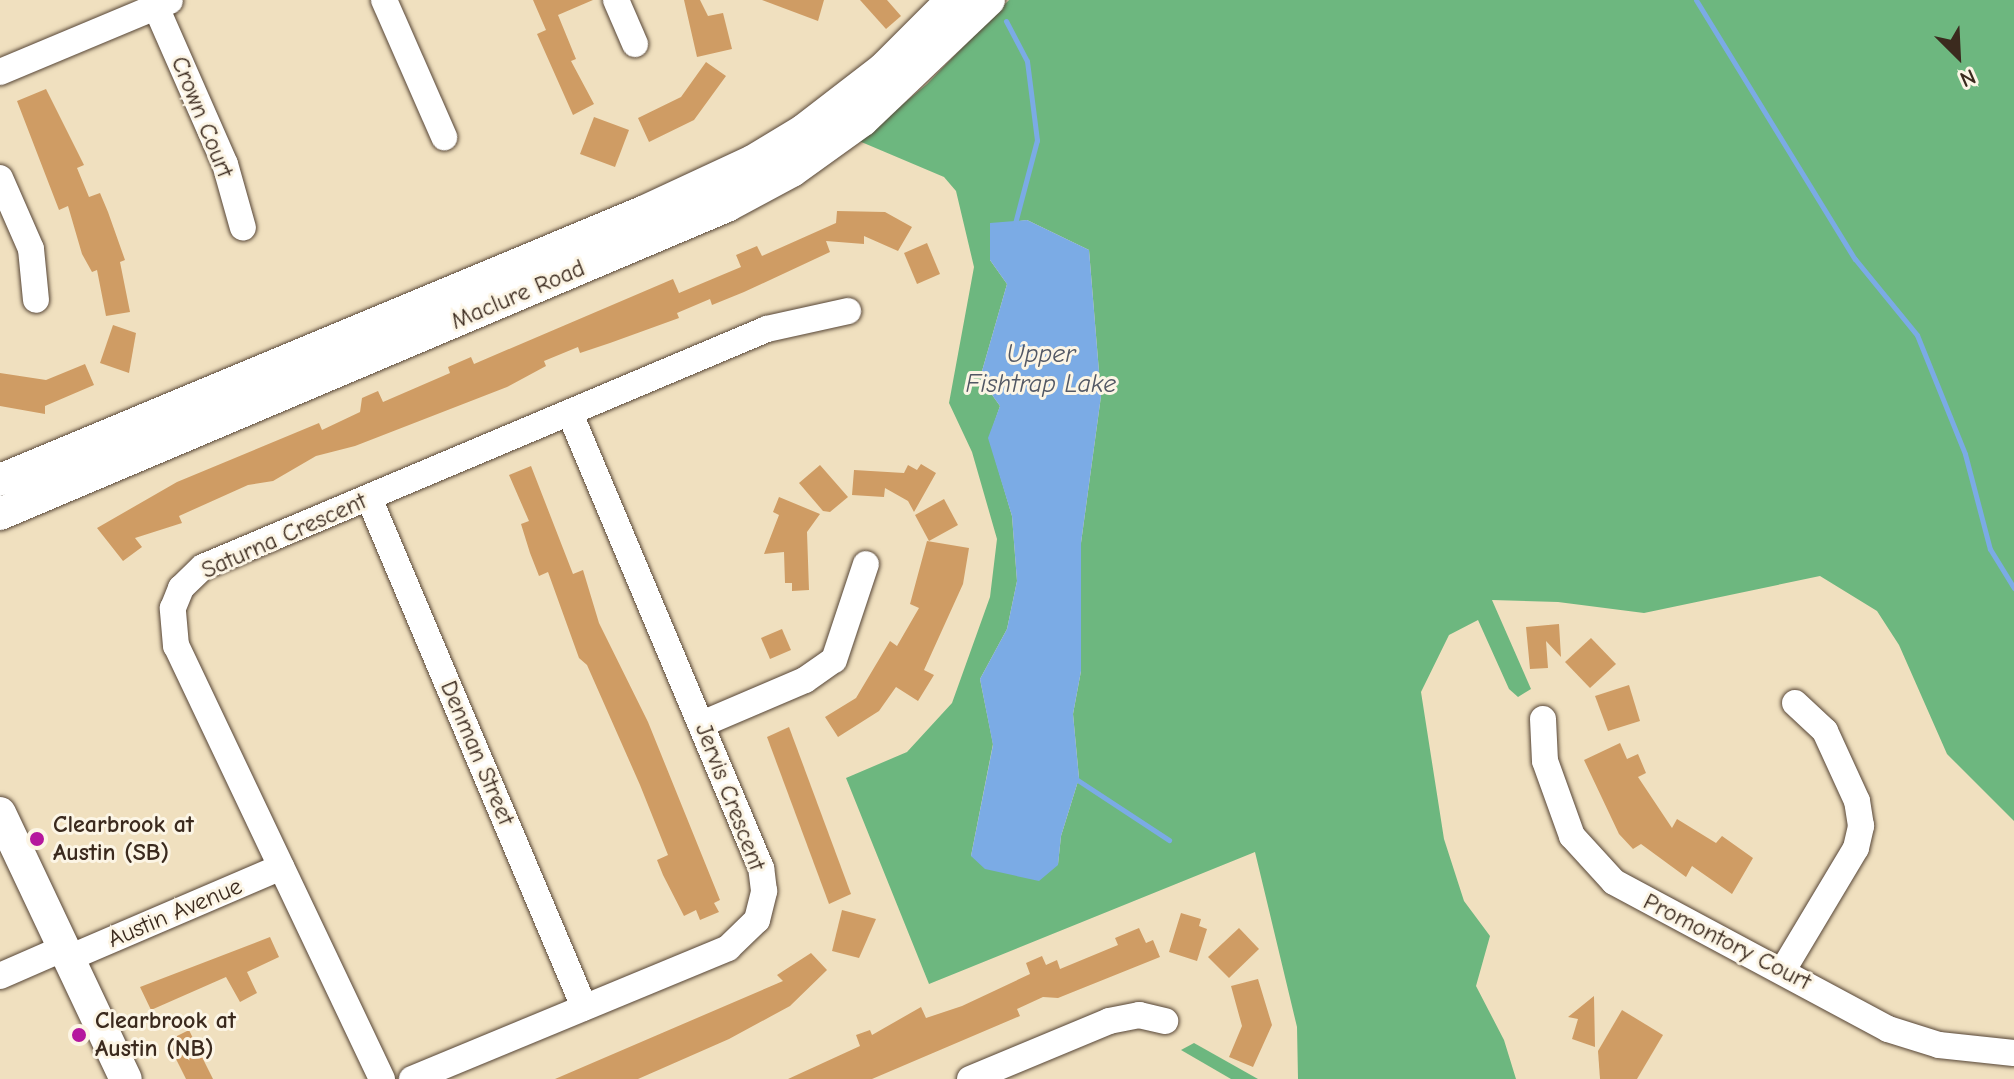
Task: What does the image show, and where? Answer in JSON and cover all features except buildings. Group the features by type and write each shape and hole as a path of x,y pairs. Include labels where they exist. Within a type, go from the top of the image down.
{"main road":[{"name":"Maclure Road","path":"0,480 629,218 753,161 804,130 883,69 952,0"},
{"name":"Maclure Road","path":"0,514 727,206 792,171 863,120 989,0"},
{"path":"0,813 126,1079"}],"street":[{"path":"384,0 444,137"},
{"path":"616,0 635,44"},
{"path":"0,72 164,4"},
{"name":"Crown Court","path":"164,4 225,164 243,228"},
{"path":"0,178 31,249 36,300"},
{"name":"Saturna Crescent","path":"382,1079 176,646 173,608 181,588 203,567 767,329 848,311"},
{"name":"Jervis Crescent","path":"412,1079 728,948 757,920 764,891 761,868 570,413"},
{"name":"Denman Street","path":"369,498 584,1007"},
{"path":"702,724 805,680 834,660 866,564"},
{"path":"1783,970 1856,848 1861,826 1857,801 1825,731 1795,703"},
{"name":"Promontory Court","path":"1543,719 1545,761 1572,836 1589,859 1639,898 1783,970 1888,1029 1939,1045 2014,1053"},
{"name":"Austin Avenue","path":"0,976 66,953 281,867"},
{"path":"970,1079 1109,1021 1139,1015 1165,1021"}],"green space":[{"path":"1009,0 2014,0 2014,821 1947,754 1899,645 1877,611 1820,576 1644,613 1558,602 1492,600 1531,689 1518,697 1509,689 1478,620 1449,635 1421,692 1444,839 1464,901 1490,936 1476,986 1504,1040 1516,1079 1298,1079 1297,1027 1255,852 929,984 846,778 907,752 952,703 990,597 997,539 972,452 949,403 974,267 956,191 944,177 859,141 927,84","holes":["1027,220 1089,250 1101,396 1081,543 1081,671 1073,714 1079,778 1061,836 1058,864 971,856 993,744 980,679 1007,629 1017,581 1012,516 989,438 1000,406 980,378 1007,284 990,260 1013,222"]},
{"path":"1194,1043 1258,1079 1231,1079 1181,1050"}],"water":[{"name":"Upper Fishtrap Lake","path":"1027,220 1089,250 1101,396 1081,543 1081,671 1073,714 1079,778 1061,836 1058,865 1039,881 985,869 971,856 993,745 980,679 1007,629 1017,581 1012,516 988,438 1000,406 980,378 1007,284 990,260 990,223"}],"waterway":[{"path":"1696,0 1855,259 1917,335 1965,454 1990,549 2014,588"},
{"path":"1006,21 1027,61 1037,140 1014,227"},
{"path":"1073,777 1169,840"}],"place":[{"name":"Clearbrook at Austin (SB)","path":"37,839"},
{"name":"Clearbrook at Austin (NB)","path":"79,1035"}]}
